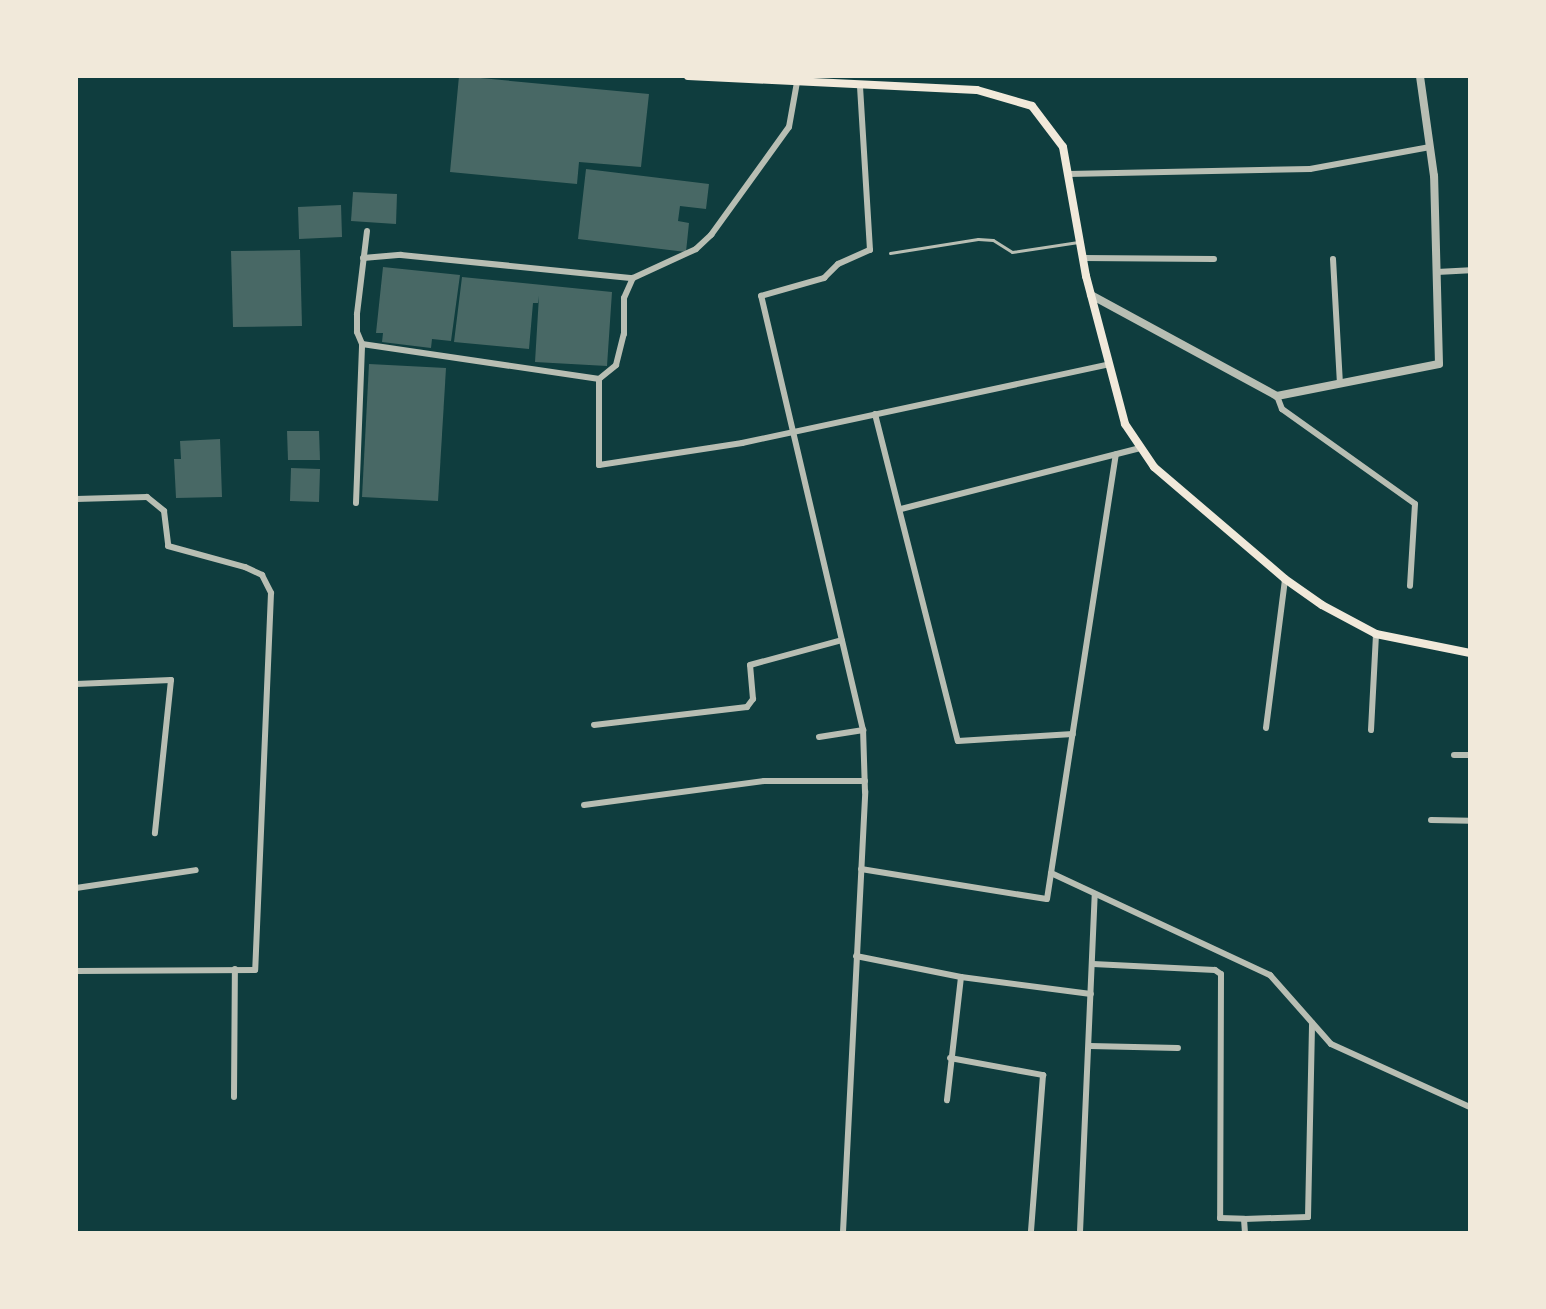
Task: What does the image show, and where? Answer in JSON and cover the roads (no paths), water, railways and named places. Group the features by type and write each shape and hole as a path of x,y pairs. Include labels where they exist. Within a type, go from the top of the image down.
{"main road":[{"path":"688,76 860,85 882,81 977,90 1032,106 1064,147 1091,295 1125,424 1154,467 1285,579 1376,634 1470,653"}],"street":[{"path":"1091,295 1277,396 1440,364 1430,147 1420,76"},
{"path":"362,344 598,380 616,365 624,334 624,298 633,278 643,270 678,259 711,236 789,127 797,82"},
{"path":"843,1233 865,781 863,730 795,431 761,296 824,278 838,264 870,250 860,85"},
{"path":"1068,174 1310,169 1430,147"},
{"path":"356,503 362,344 357,332 357,314 367,231"},
{"path":"363,258 401,255 633,278"},
{"path":"1083,258 1214,259"},
{"path":"1333,259 1340,383"},
{"path":"1437,272 1470,270"},
{"path":"598,380 599,465 795,431 1109,364"},
{"path":"1277,396 1282,409 1415,504 1410,586"},
{"path":"875,414 901,509 958,741 1072,734"},
{"path":"901,509 1141,448"},
{"path":"861,869 1047,899 1116,454"},
{"path":"76,499 147,497 164,511 168,546 244,567 262,575 271,593 255,970 76,971"},
{"path":"1266,728 1285,579"},
{"path":"1371,730 1376,634"},
{"path":"594,726 747,707 753,699 750,664 842,640"},
{"path":"76,684 171,680 155,833"},
{"path":"819,737 863,730"},
{"path":"1454,755 1470,755"},
{"path":"584,805 765,781 865,781"},
{"path":"1431,820 1470,820"},
{"path":"76,888 196,870"},
{"path":"1051,873 1270,975 1331,1044 1470,1107"},
{"path":"1080,1233 1095,895"},
{"path":"856,956 961,977 1091,994"},
{"path":"1093,964 1215,970 1221,974 1220,1218 1308,1217 1312,1023"},
{"path":"234,1097 235,969"},
{"path":"948,1100 950,1058 961,977"},
{"path":"1090,1046 1179,1048"},
{"path":"950,1058 1043,1075 1031,1233"},
{"path":"1244,1219 1245,1233"}],"lane":[{"path":"890,253 978,239 993,240 1012,252 1080,242"}]}
